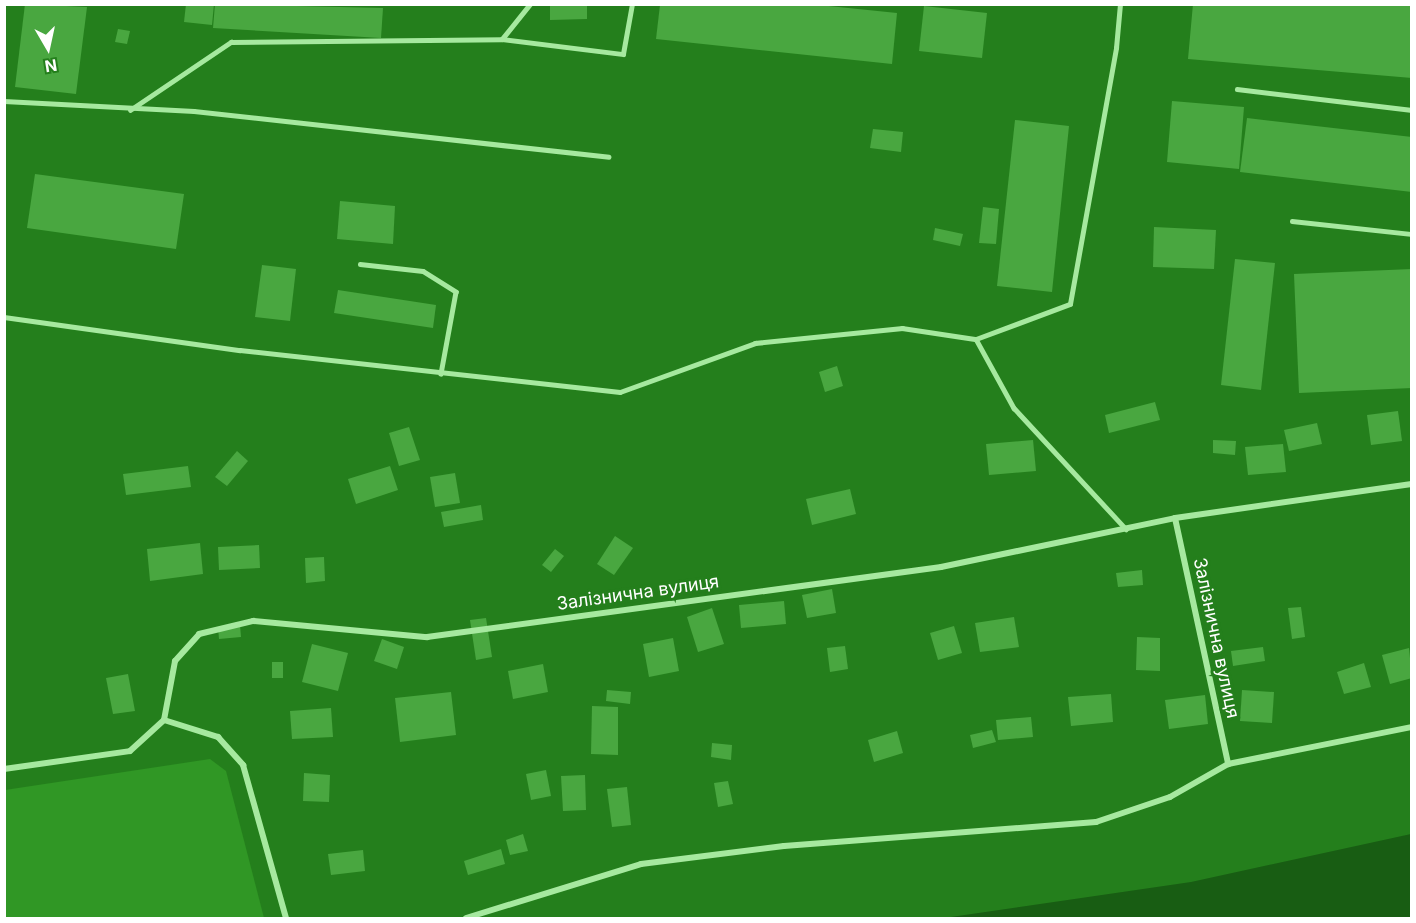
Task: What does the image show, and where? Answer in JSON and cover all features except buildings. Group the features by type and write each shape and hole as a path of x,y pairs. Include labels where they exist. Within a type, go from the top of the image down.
{"street":[{"name":"Залізнична вулиця","path":"164,720 175,661 199,634 253,621 427,637 941,567 1175,518 1412,484"},
{"name":"Залізнична вулиця","path":"1175,518 1228,765"},
{"path":"4,769 130,751 164,720 218,737 243,765 286,918"},
{"path":"466,918 641,864 784,846 1096,822 1170,797 1228,765 1412,727"}],"lane":[{"path":"502,39 530,4"},
{"path":"130,110 231,42 502,39 624,54 632,4"},
{"path":"4,317 441,374 620,392 755,343 902,328 976,339 1070,304 1116,48 1120,4"},
{"path":"1237,89 1412,110"},
{"path":"4,101 130,110 194,111 608,157"},
{"path":"1292,221 1412,234"},
{"path":"360,264 423,271 456,291 441,374"},
{"path":"976,339 1014,408 1126,529"}],"shaded area":[{"path":"210,759 226,771 264,918 5,918 5,790"},
{"path":"1411,834 1411,918 944,918 1191,882"}]}
